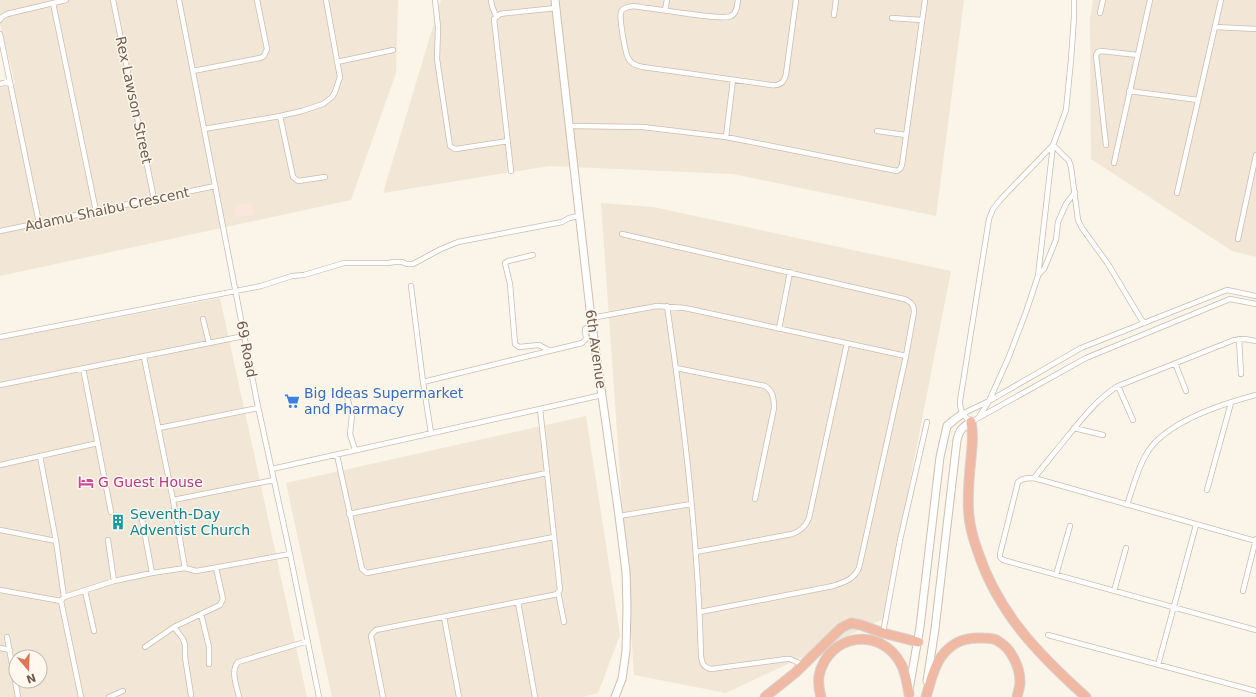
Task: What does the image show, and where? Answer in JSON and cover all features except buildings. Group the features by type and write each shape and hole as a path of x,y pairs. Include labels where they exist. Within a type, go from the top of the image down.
{"highway":[{"path":"974,420 969,517 984,570 998,598 1019,630 1058,672 1086,697"},
{"path":"764,697 789,678 841,628 851,623 856,623 883,633 918,642"},
{"path":"925,697 934,670 941,657 951,646 964,639 973,637 997,640 1006,648 1014,659 1019,672 1020,684 1017,697"},
{"path":"821,697 819,677 822,666 829,655 839,646 850,640 860,639 869,639 880,643 896,656 902,664 909,695"}],"street":[{"path":"0,20 7,14 66,0"},
{"name":"Rex Lawson Street","path":"114,0 154,199"},
{"name":"69 Road","path":"179,0 258,408 319,697"},
{"path":"193,71 264,56 267,49 258,0"},
{"path":"204,129 280,116 313,108 328,101 335,92 340,77 326,0"},
{"path":"435,0 438,27 437,59 450,146 456,149 508,141"},
{"path":"491,0 496,16 494,22 512,171"},
{"path":"665,10 667,0"},
{"path":"738,0 736,11 733,16 728,18 714,18 631,6 624,8 621,11 620,16 628,58 633,64 643,67 775,86 783,82 786,74 796,0"},
{"path":"834,15 836,0"},
{"path":"570,126 643,127 726,137 897,171 902,165 925,0"},
{"path":"974,420 989,401 1020,328 1038,276 1053,145 1066,110 1071,60 1074,0"},
{"path":"1100,13 1102,0"},
{"path":"1114,163 1150,0"},
{"path":"1177,193 1221,0"},
{"path":"53,3 96,211"},
{"path":"496,16 556,4"},
{"name":"6th Avenue","path":"556,4 592,327 626,572 626,651 622,678 615,697"},
{"path":"892,18 922,20"},
{"path":"1215,26 1256,29"},
{"path":"0,34 39,223"},
{"path":"338,62 393,50"},
{"path":"1106,145 1096,55 1101,51 1138,55"},
{"path":"726,137 733,80"},
{"path":"0,84 10,81"},
{"path":"1129,91 1198,100"},
{"path":"280,116 293,177 298,181 325,177"},
{"path":"877,131 906,135"},
{"path":"1053,145 1072,166 1078,220 1082,228 1099,251 1141,319 1146,323"},
{"path":"974,420 962,414 960,409 960,401 989,218 993,209 1001,199 1053,145"},
{"path":"1238,239 1256,155"},
{"name":"Adamu Shaibu Crescent","path":"0,231 215,186"},
{"path":"1038,276 1044,269 1056,240 1058,222 1066,204 1075,192"},
{"path":"0,337 260,286 344,263 402,262 413,264 458,242 562,222 569,218 579,216"},
{"path":"622,234 904,299 912,303 914,307 906,356 859,568 855,576 833,586 700,612"},
{"path":"533,255 505,263 510,284 515,344 519,347 539,345 550,351"},
{"path":"779,328 790,272"},
{"path":"410,286 431,433"},
{"path":"909,695 918,642 940,456 947,426 962,414 989,401 1081,348 1227,290 1256,296"},
{"path":"925,697 935,629 959,431 974,420 1086,358 1230,299 1256,304"},
{"path":"668,306 692,504 703,665 706,668 711,669 786,659 790,659 803,665"},
{"path":"591,318 650,307 668,306 685,308 906,356"},
{"path":"203,319 209,343"},
{"path":"423,382 582,343 586,339 585,329 592,327"},
{"path":"0,385 244,336"},
{"path":"1034,478 1095,404 1118,386 1239,339 1256,340"},
{"path":"1239,339 1241,374"},
{"path":"696,552 792,534 798,532 806,524 810,518 847,343"},
{"path":"144,356 185,568"},
{"path":"1175,363 1186,391"},
{"path":"83,368 111,512"},
{"path":"676,368 765,386 771,391 774,399 774,408 755,499"},
{"path":"1118,386 1133,420"},
{"path":"346,393 352,415 350,434 355,450"},
{"path":"272,469 602,395"},
{"path":"1127,505 1141,465 1154,443 1170,430 1203,413 1231,402 1256,395"},
{"path":"1207,490 1231,402"},
{"path":"159,428 258,408"},
{"path":"540,409 560,587 558,592 564,622"},
{"path":"883,633 900,540 927,422"},
{"path":"1074,428 1103,435"},
{"path":"0,465 98,443"},
{"path":"337,454 362,569 367,573 554,536"},
{"path":"40,456 56,541 62,599 81,697"},
{"path":"349,514 547,473"},
{"path":"1243,591 1256,540 1034,478 1023,479 1018,482 1000,554 1002,560 1256,630"},
{"path":"173,500 274,480"},
{"path":"619,516 692,504"},
{"path":"140,514 152,573"},
{"path":"1158,665 1196,524"},
{"path":"1056,575 1070,526"},
{"path":"0,530 56,541"},
{"path":"108,540 114,581"},
{"path":"1114,591 1126,548"},
{"path":"0,590 62,599 114,581 152,573 185,568 196,571 290,554"},
{"path":"145,647 174,627 220,605 223,599 216,568"},
{"path":"85,591 94,631"},
{"path":"383,697 371,636 376,630 553,595 558,592"},
{"path":"518,602 535,697"},
{"path":"202,614 210,647 210,664"},
{"path":"444,617 459,697"},
{"path":"174,627 183,639 185,645 184,657 191,695"},
{"path":"1048,635 1256,691"},
{"path":"7,637 10,649"},
{"path":"239,697 234,671 238,662 308,642"},
{"path":"109,697 123,691"}],"shaded area":[{"path":"0,0 398,0 396,73 351,200 0,276 0,87 15,83 0,24"},
{"path":"441,0 964,0 936,216 733,174 549,166 383,193"},
{"path":"1093,0 1256,0 1256,257 1232,251 1091,159 1090,20"},
{"path":"251,203 254,214 235,218 235,205"},
{"path":"601,203 653,207 951,271 883,619 726,693 634,675"},
{"path":"220,298 307,697 0,697 0,340"},
{"path":"586,416 620,635 598,693 583,697 332,697 286,483"}],"place":[{"name":"Big Ideas Supermarket and Pharmacy","path":"292,401"},
{"name":"G Guest House","path":"86,482"},
{"name":"Seventh-Day Adventist Church","path":"118,522"}]}
